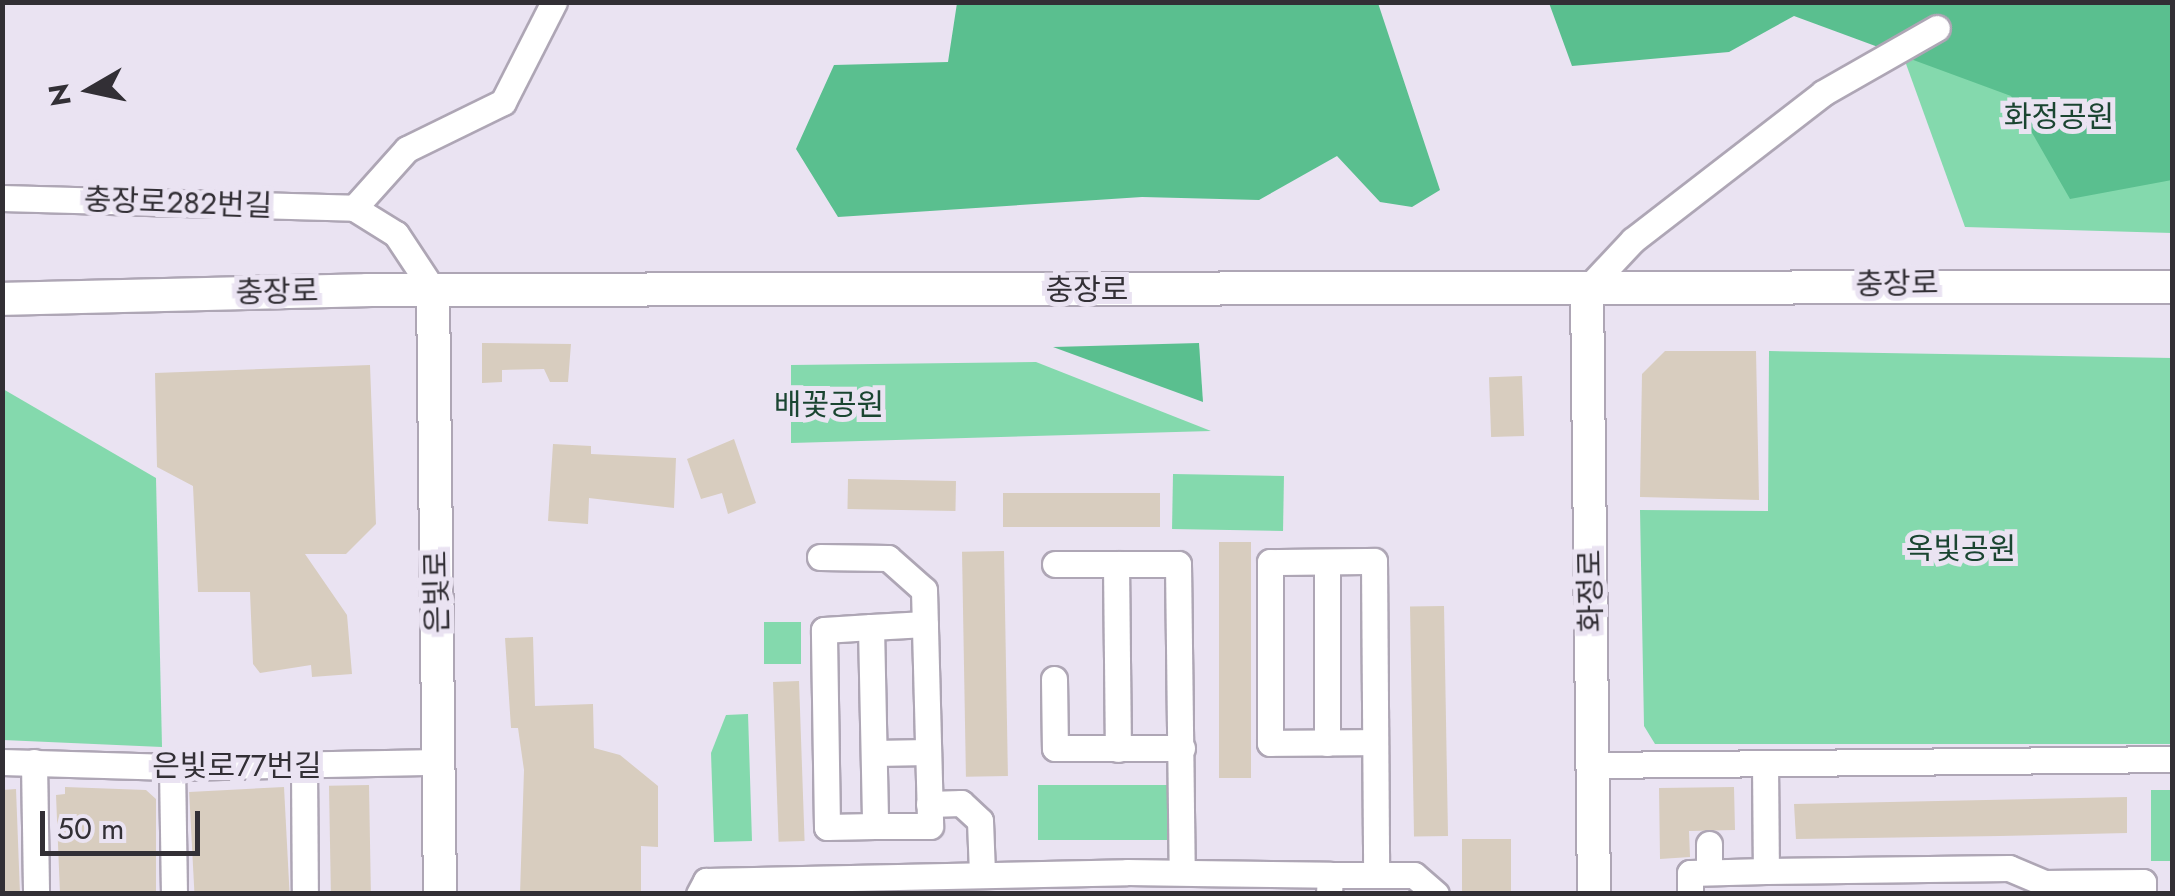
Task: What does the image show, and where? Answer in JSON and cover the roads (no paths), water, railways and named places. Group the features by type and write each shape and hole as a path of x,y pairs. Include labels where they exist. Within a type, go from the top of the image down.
{"main road":[{"name":"충장로","path":"2,299 433,290 2172,287"},
{"name":"화정로","path":"1587,289 1594,894"},
{"name":"은빛로","path":"433,290 440,894"}],"street":[{"path":"433,290 396,234 354,208 408,149 503,102 554,2"},
{"path":"1587,289 1632,240 1823,92 1937,28"},
{"name":"충장로282번길","path":"2,198 354,208"},
{"path":"820,557 888,558 924,590 925,624 930,826 827,827 824,630 925,624"},
{"path":"1374,742 1270,744 1270,562 1374,561 1376,874"},
{"path":"1326,742 1327,562"},
{"path":"1055,564 1178,564 1182,872"},
{"path":"1116,564 1118,748"},
{"path":"871,626 875,826"},
{"path":"1054,679 1055,748 1182,748"},
{"path":"874,753 928,752"},
{"path":"1594,765 2172,759"},
{"name":"은빛로77번길","path":"2,762 172,768 439,762"},
{"path":"34,762 36,894"},
{"path":"1765,763 1766,871"},
{"path":"304,766 305,894"},
{"path":"172,768 174,894"},
{"path":"929,804 961,803 980,822 982,874"},
{"path":"1709,844 1709,872"},
{"path":"1690,894 1690,873 1766,871 1794,882 1904,882 2009,868 2044,888 2143,882 2143,894"},
{"path":"700,894 706,882 821,886 982,874 1128,883 1182,872 1330,884 1376,874 1414,875 1436,894"}],"park label":[{"name":"화정공원","path":"2059,117"},
{"name":"배꽃공원","path":"829,405"},
{"name":"옥빛공원","path":"1961,549"}]}
